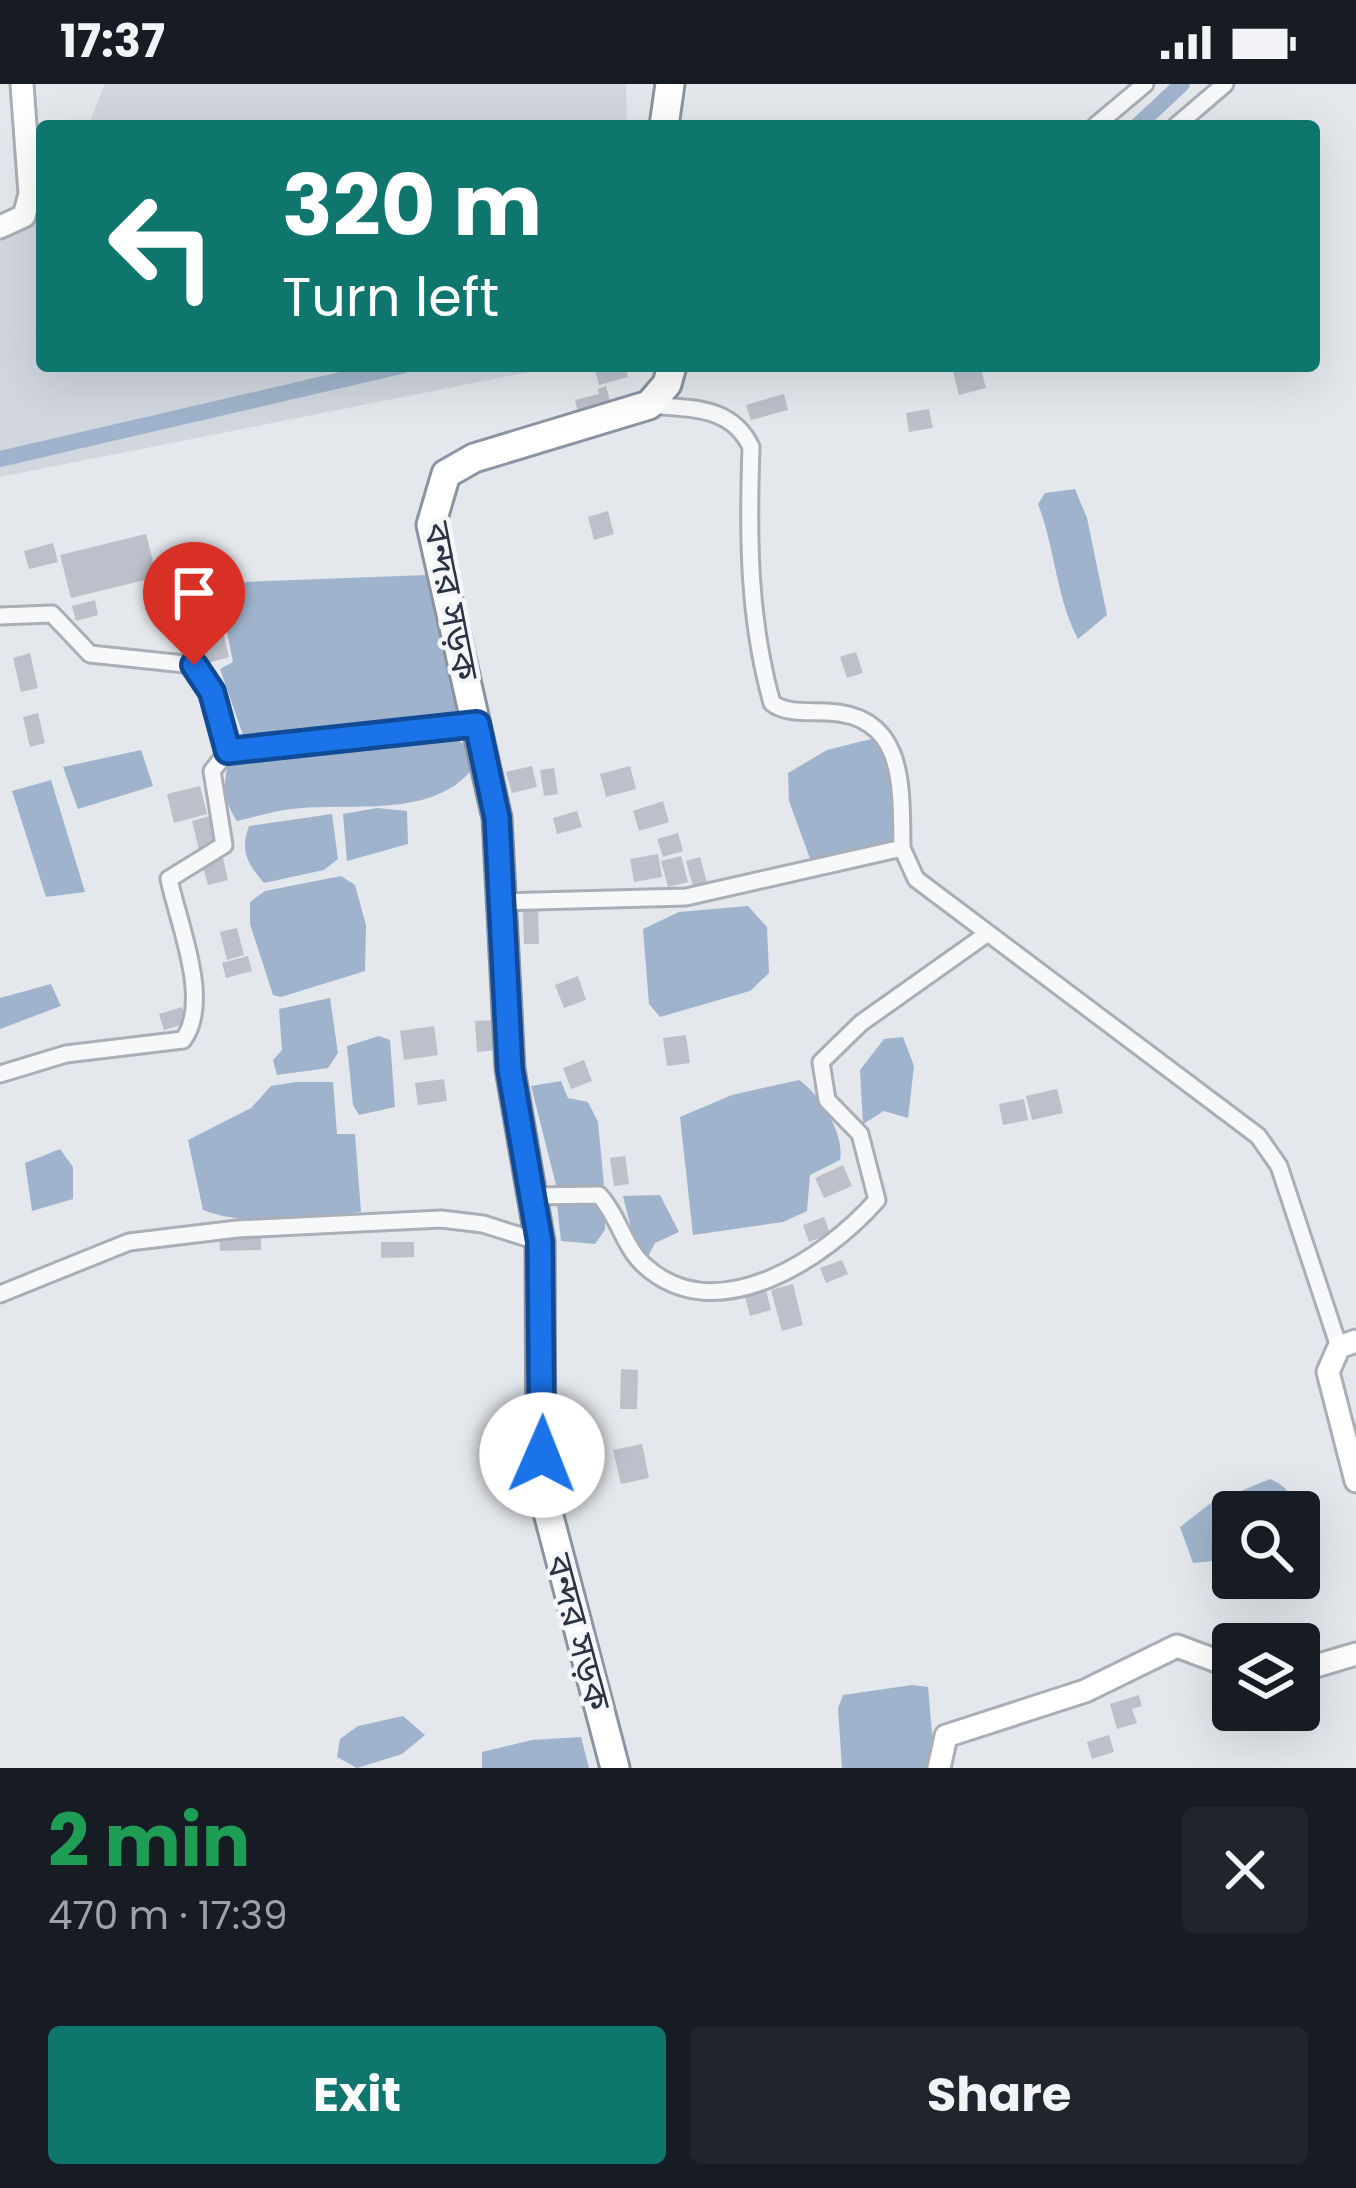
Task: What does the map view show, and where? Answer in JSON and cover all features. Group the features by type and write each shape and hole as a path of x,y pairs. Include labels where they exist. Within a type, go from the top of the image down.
{"highway":[{"path":"665,120 670,84"},
{"path":"649,405 667,384 670,372"},
{"name":"বন্দর সড়ক","path":"615,1768 541,1486 540,1242 510,1069 497,818 431,525 436,493 446,474 474,458 649,405"}],"street":[{"path":"0,227 24,216 30,194 22,84"},
{"path":"1102,120 1145,84"},
{"path":"1183,120 1225,84"},
{"path":"649,405 717,412 743,431 751,447 748,559 752,604 772,703 783,710 855,713 889,743 901,795 902,848 916,879 1258,1136 1279,1166 1348,1344 1328,1372 1356,1481"},
{"path":"0,616 52,614 90,654 194,665 212,692 228,751"},
{"path":"0,1074 66,1054 183,1040 191,1030 193,992 169,879 224,845 212,771 228,751 477,724"},
{"path":"500,902 686,897 902,848"},
{"path":"534,1196 599,1196 642,1264 675,1287 722,1294 808,1260 848,1233 877,1200 860,1134 827,1100 821,1062 861,1023 988,933"},
{"path":"0,1294 129,1242 259,1227 441,1219 483,1224 540,1242"},
{"path":"939,1768 946,1736 1084,1691 1177,1646 1212,1659"},
{"path":"1320,1665 1356,1654"}],"shaded area":[{"path":"105,84 626,84 627,120 90,120"},
{"path":"36,208 36,372 529,372 0,477 0,216"}],"water":[{"path":"1075,489 1087,518 1107,615 1078,639 1038,504 1045,493"},
{"path":"427,575 463,711 244,738 220,669 233,662 219,593 244,582"},
{"path":"447,733 467,746 471,771 433,796 388,805 292,809 237,821 227,800 228,763 264,753"},
{"path":"875,738 895,776 895,842 812,864 789,801 788,773 827,750"},
{"path":"141,750 153,786 78,809 63,767"},
{"path":"51,780 85,892 46,897 12,791"},
{"path":"377,808 407,811 408,844 347,861 343,814"},
{"path":"332,814 338,859 324,870 264,883 247,856 249,826"},
{"path":"341,876 355,885 366,925 365,971 281,997 273,995 250,924 250,902 265,891"},
{"path":"748,906 767,927 769,973 750,991 660,1017 649,1004 643,929 679,912"},
{"path":"51,984 61,1006 0,1029 0,998"},
{"path":"330,998 338,1053 328,1068 277,1075 273,1060 282,1050 279,1009"},
{"path":"379,1036 390,1040 395,1107 359,1115 353,1105 347,1046"},
{"path":"903,1037 914,1066 908,1118 884,1111 863,1124 860,1070 884,1039"},
{"path":"799,1080 829,1116 841,1150 840,1160 810,1175 807,1211 783,1222 693,1235 680,1117 732,1095"},
{"path":"561,1081 568,1098 588,1102 598,1122 604,1185 576,1191 556,1185 531,1086"},
{"path":"333,1082 337,1134 355,1134 361,1212 260,1220 203,1210 188,1140 251,1108 271,1086"},
{"path":"60,1149 73,1167 73,1199 32,1211 25,1163"},
{"path":"660,1195 679,1232 655,1243 647,1258 635,1244 623,1196"},
{"path":"595,1204 605,1213 605,1230 595,1244 561,1241 557,1205"},
{"path":"1270,1479 1286,1491 1240,1491"},
{"path":"1211,1503 1212,1561 1193,1563 1180,1527"},
{"path":"928,1687 935,1768 842,1768 838,1708 843,1695"},
{"path":"403,1716 425,1735 402,1754 357,1768 337,1757 340,1739 358,1726"},
{"path":"581,1737 589,1768 482,1768 482,1752 532,1740"}],"building":[{"path":"596,372 627,372 628,377 599,385"},
{"path":"953,372 982,372 986,388 959,395"},
{"path":"606,386 612,409 579,417 575,400 599,394 598,389"},
{"path":"784,394 788,410 751,420 746,405"},
{"path":"929,409 933,428 909,432 906,413"},
{"path":"608,511 614,534 594,540 588,517"},
{"path":"146,534 157,577 71,598 60,555"},
{"path":"53,543 58,562 29,569 24,551"},
{"path":"210,598 216,621 199,625 193,602"},
{"path":"95,600 98,615 76,621 72,606"},
{"path":"222,627 229,657 208,663 201,632"},
{"path":"856,652 863,673 847,678 840,657"},
{"path":"30,653 38,688 21,692 13,658"},
{"path":"38,713 45,743 30,747 23,717"},
{"path":"532,766 537,787 512,793 506,772"},
{"path":"630,766 636,789 606,797 600,774"},
{"path":"554,768 558,794 544,796 540,770"},
{"path":"200,786 207,814 174,823 167,794"},
{"path":"663,801 669,822 639,831 633,811"},
{"path":"577,811 582,827 557,834 553,818"},
{"path":"210,816 217,845 199,850 192,821"},
{"path":"678,833 683,851 663,857 657,839"},
{"path":"658,854 662,877 634,882 630,859"},
{"path":"681,856 688,882 668,887 661,861"},
{"path":"700,857 708,886 694,890 686,861"},
{"path":"223,858 228,880 208,885 202,863"},
{"path":"538,910 539,944 524,944 523,911"},
{"path":"237,928 244,955 227,960 220,932"},
{"path":"248,956 252,971 226,978 222,963"},
{"path":"578,976 586,1000 564,1008 555,985"},
{"path":"182,1007 187,1023 164,1030 159,1014"},
{"path":"496,1020 498,1050 477,1052 475,1021"},
{"path":"434,1026 438,1055 404,1060 400,1031"},
{"path":"686,1035 690,1063 667,1066 663,1038"},
{"path":"584,1060 592,1081 571,1089 563,1068"},
{"path":"444,1079 447,1101 418,1105 415,1083"},
{"path":"1057,1089 1063,1113 1032,1120 1026,1096"},
{"path":"1024,1099 1028,1120 1003,1125 999,1104"},
{"path":"625,1156 629,1184 614,1186 610,1158"},
{"path":"843,1165 852,1186 824,1198 815,1178"},
{"path":"824,1217 830,1234 809,1242 803,1225"},
{"path":"219,1236 261,1236 261,1250 220,1251"},
{"path":"381,1242 414,1242 414,1257 381,1258"},
{"path":"842,1260 848,1274 826,1283 820,1268"},
{"path":"764,1283 771,1310 750,1316 743,1289"},
{"path":"793,1284 803,1325 782,1331 771,1290"},
{"path":"621,1369 638,1370 637,1409 620,1409"},
{"path":"642,1444 649,1478 621,1484 613,1450"},
{"path":"1139,1695 1142,1706 1132,1709 1137,1723 1117,1729 1110,1704"},
{"path":"1109,1735 1114,1752 1092,1759 1087,1742"}],"waterway":[{"path":"1143,120 1182,84"},
{"path":"0,459 375,372"}],"route":[{"path":"194,665 212,692 228,751 477,724 497,818 510,1069 540,1242 542,1455"}]}
